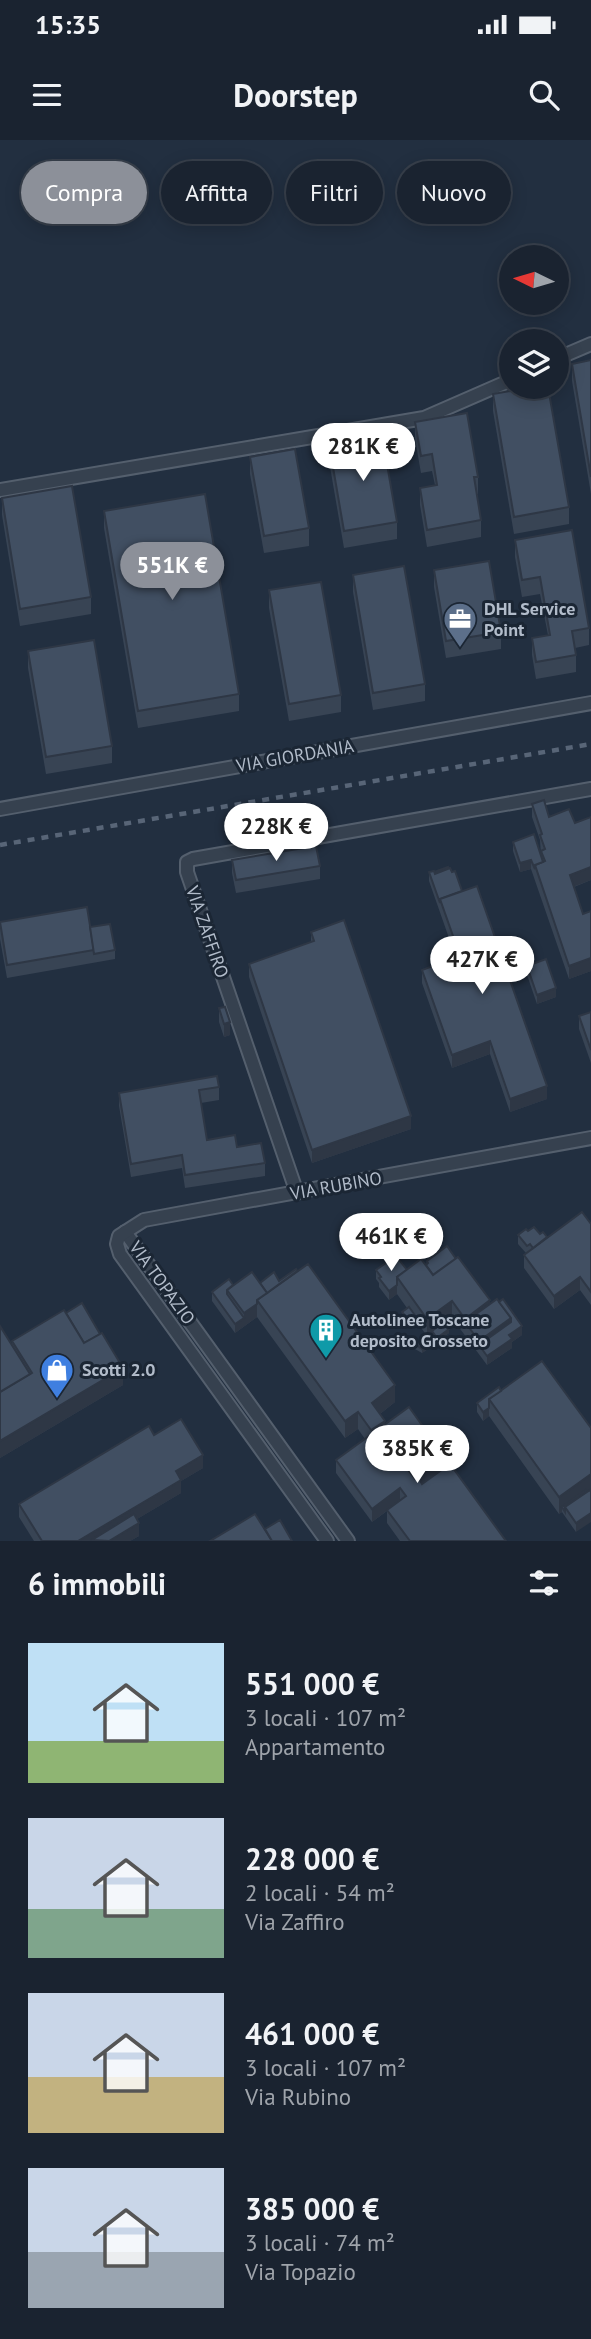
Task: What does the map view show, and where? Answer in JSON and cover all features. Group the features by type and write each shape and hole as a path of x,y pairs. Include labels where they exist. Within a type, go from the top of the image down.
{"street":[{"path":"569,353 591,344"},
{"path":"0,490 424,418 499,385"},
{"name":"VIA GIORDANIA","path":"0,809 591,703"},
{"name":"VIA ZAFFIRO","path":"297,1193 187,872 187,862 591,789"},
{"name":"VIA RUBINO","path":"125,1232 144,1220 591,1138"},
{"name":"VIA TOPAZIO","path":"327,1541 118,1251 117,1240 125,1232 348,1541"}],"building":[{"path":"591,360 591,477 572,364"},
{"path":"499,393 499,399 550,399 569,507 514,517 493,394"},
{"path":"467,413 478,477 474,477 481,520 427,530 420,488 437,485 432,454 421,456 415,422"},
{"path":"382,435 397,522 344,531 329,444"},
{"path":"295,449 309,528 264,536 250,457"},
{"path":"72,486 91,597 20,609 2,498"},
{"path":"205,494 239,694 138,711 104,511"},
{"path":"572,530 589,628 572,631 576,655 536,662 532,638 550,635 540,577 522,580 515,540"},
{"path":"489,561 501,632 446,641 434,570"},
{"path":"404,566 425,684 373,693 353,575"},
{"path":"321,582 341,695 289,704 269,590"},
{"path":"94,640 112,746 46,757 28,651"},
{"path":"544,800 549,817 569,809 575,823 591,817 591,867 570,875 583,914 591,911 591,958 569,966 535,865 545,861 541,851 545,849 532,804"},
{"path":"534,834 543,862 535,865 535,869 531,860 520,863 513,842"},
{"path":"316,846 320,866 236,880 232,860"},
{"path":"448,867 449,869 435,874 434,872"},
{"path":"450,868 452,872 455,871 462,891 440,899 440,903 429,872 434,871 435,874"},
{"path":"477,886 547,1086 510,1099 490,1041 452,1055 422,970 460,956 440,899"},
{"path":"87,907 94,950 7,965 0,922"},
{"path":"344,920 411,1116 312,1150 249,964 314,941 311,932"},
{"path":"110,924 115,950 94,954 90,927"},
{"path":"546,959 556,988 537,995 527,966"},
{"path":"225,1007 230,1022 224,1024 219,1008"},
{"path":"591,1012 591,1050 579,1016"},
{"path":"217,1076 219,1087 199,1090 207,1140 235,1135 237,1147 261,1143 265,1163 185,1175 182,1155 131,1164 119,1093"},
{"path":"582,1212 591,1224 591,1292 580,1277 554,1296 524,1255"},
{"path":"534,1227 547,1237 533,1248 530,1244 527,1246 518,1235"},
{"path":"447,1246 456,1259 433,1275 426,1265 427,1261"},
{"path":"396,1256 407,1270 397,1277 397,1285 389,1291 376,1270"},
{"path":"458,1257 490,1300 465,1319 452,1301 427,1319 397,1277 421,1259 433,1275"},
{"name":"Autolinee Toscane deposito Grosseto","path":"308,1264 395,1385 372,1403 385,1421 371,1430 358,1412 345,1421 257,1300"},
{"path":"296,1269 297,1271 267,1293 260,1283 274,1272 279,1281"},
{"path":"252,1272 267,1293 244,1313 227,1290"},
{"path":"229,1279 233,1285 227,1290 227,1294 244,1318 235,1324 212,1292"},
{"path":"497,1299 511,1318 479,1341 465,1322"},
{"path":"503,1299 522,1326 509,1335 512,1339 487,1356 479,1345 511,1322 499,1302"},
{"path":"82,1303 100,1334 84,1343 66,1313"},
{"path":"409,1307 417,1318 411,1323 402,1312"},
{"name":"Scotti 2.0","path":"64,1310 84,1343 102,1333 123,1368 0,1441 0,1392 32,1373 12,1341"},
{"path":"444,1322 449,1329 437,1338 432,1331"},
{"path":"0,1326 30,1374 0,1392"},
{"path":"421,1340 428,1344 422,1349 415,1344"},
{"path":"542,1361 591,1428 591,1474 559,1497 489,1399"},
{"path":"499,1387 501,1391 489,1399 489,1408 483,1412 477,1403"},
{"path":"409,1407 444,1456 421,1473 403,1449 396,1454 422,1484 450,1464 506,1541 410,1541 387,1510 406,1496 400,1488 372,1509 336,1460"},
{"path":"181,1419 203,1455 176,1471 181,1480 78,1541 42,1541 19,1504 149,1426 154,1435"},
{"path":"590,1490 591,1513 576,1523 565,1507"},
{"path":"588,1491 565,1507 565,1512 562,1507"},
{"path":"134,1514 139,1523 109,1541 92,1540"},
{"path":"255,1514 272,1541 210,1541"},
{"path":"280,1520 292,1541 272,1541 265,1529"}],"railway":[{"path":"0,845 591,744"}],"place":[{"name":"DHL Service Point","path":"460,649"},
{"name":"Autolinee Toscane deposito Grosseto","path":"326,1360"},
{"name":"Scotti 2.0","path":"57,1400"}]}
